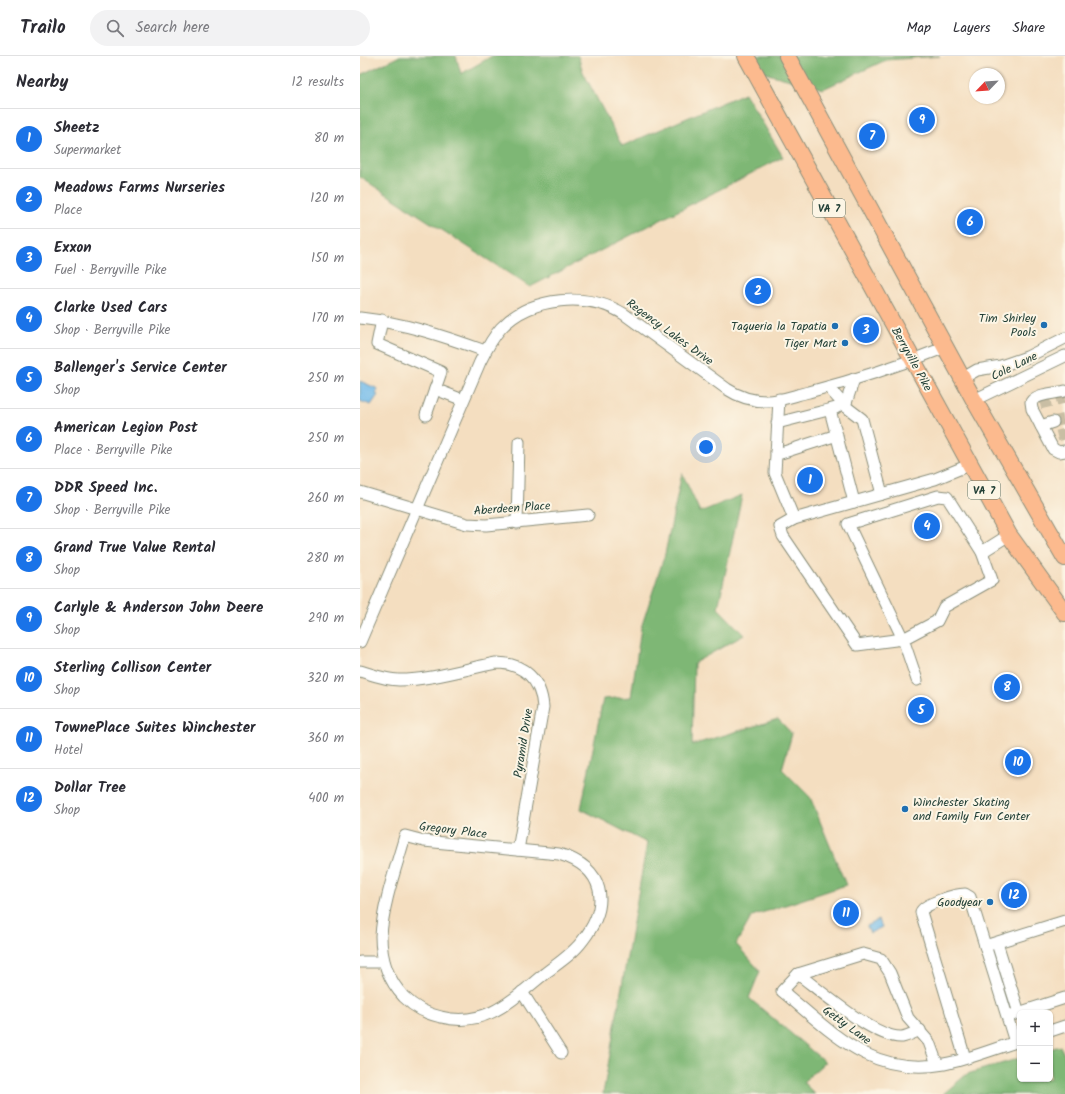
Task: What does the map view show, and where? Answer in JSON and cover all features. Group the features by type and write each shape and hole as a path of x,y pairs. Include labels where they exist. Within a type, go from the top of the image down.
{"highway":[{"name":"Berryville Pike","path":"746,56 1009,535 1065,613"},
{"name":"VA 7","path":"787,56 974,400 1065,558"}],"street":[{"name":"Regency Lakes Drive","path":"360,642 485,351 501,328 520,312 548,303 567,301 594,302 606,305 624,314 735,394 750,400 759,401 779,399 828,387 913,360 946,347"},
{"path":"360,318 382,320 443,336 485,351"},
{"path":"382,320 377,344 441,372 426,415"},
{"path":"963,378 977,370 1001,366 1027,358 1065,338"},
{"name":"Cole Lane","path":"974,400 1065,356"},
{"path":"845,406 854,379"},
{"path":"828,387 845,406 862,419 882,494"},
{"path":"435,389 463,400"},
{"path":"1065,391 1034,398 1031,402 1036,405 1051,434 1056,451 1065,451"},
{"path":"779,399 775,474 794,519"},
{"path":"777,424 845,406"},
{"path":"830,410 837,435 850,503 848,524 903,639 917,680"},
{"path":"776,452 781,454 837,435"},
{"path":"517,522 519,442"},
{"path":"848,524 938,496 947,496 982,552 992,580 944,607 937,621 903,639 857,646 783,536 780,527 794,519 935,479 970,465"},
{"name":"Aberdeen Place","path":"360,492 467,524 486,526 588,515"},
{"path":"982,552 1009,535"},
{"name":"Pyramid Drive","path":"360,671 383,678 398,680 416,679 496,663 506,663 516,665 529,673 540,690 543,707 518,850"},
{"name":"Gregory Place","path":"406,836 424,841 518,850 559,854 582,864 595,878 601,897 598,914 582,941 503,1007 481,1018 470,1020 447,1019 427,1013 407,1000 392,982 384,962 381,935 386,908 406,836"},
{"path":"965,1058 921,916 921,910 925,906 958,895 968,895 1007,1017 1017,1041"},
{"path":"985,946 1065,921"},
{"path":"997,942 1019,1010"},
{"path":"798,974 863,954 881,959 890,973 908,1018 929,1042 937,1064"},
{"path":"360,962 384,962"},
{"path":"798,974 860,1020 884,1034 903,1037 920,1030"},
{"name":"Getty Lane","path":"798,974 782,991 835,1034 866,1055 900,1066 916,1067 937,1064 965,1058 1017,1041"},
{"path":"522,992 560,1053"},
{"path":"1029,1010 1065,998"},
{"path":"1007,1017 1017,1014"},
{"path":"1053,1030 1065,1026"}],"green space":[{"path":"400,56 456,56 461,74 492,56 578,56 583,72 622,146 745,93 783,157 530,287 360,177 360,75"},
{"path":"753,56 940,56 886,60 823,89 761,72"},
{"path":"682,473 700,512 742,495 718,608 744,635 694,663 692,745 778,719 792,734 782,769 810,797 846,885 752,916 736,944 760,971 749,998 825,1062 803,1082 815,1094 603,1094 647,843 581,809 603,699 631,697 641,628 665,554"},
{"path":"1060,1046 1065,1056 1065,1094 943,1094 967,1074 1017,1059 1017,1082 1053,1082 1053,1048"}],"water":[{"path":"360,381 378,389 376,394 378,395 371,405 360,401"},
{"path":"879,920 882,927 870,933 867,926"}],"tunnel":[{"path":"1040,404 1065,398"},
{"path":"1053,422 1065,419"},
{"path":"1057,436 1065,434"}],"place":[{"name":"Carlyle & Anderson John Deere","path":"922,120"},
{"name":"DDR Speed Inc.","path":"872,136"},
{"name":"American Legion Post","path":"970,222"},
{"name":"Meadows Farms Nurseries","path":"758,291"},
{"name":"Tim Shirley Pools","path":"1044,325"},
{"name":"Taqueria la Tapatia","path":"835,326"},
{"name":"Exxon","path":"866,330"},
{"name":"Tiger Mart","path":"845,343"},
{"name":"Sheetz","path":"810,480"},
{"name":"Clarke Used Cars","path":"927,526"},
{"name":"Grand True Value Rental","path":"1007,687"},
{"name":"Ballenger's Service Center","path":"921,710"},
{"name":"Sterling Collison Center","path":"1018,762"},
{"name":"Winchester Skating and Family Fun Center","path":"905,809"},
{"name":"Dollar Tree","path":"1014,895"},
{"name":"Goodyear","path":"990,902"},
{"name":"TownePlace Suites Winchester","path":"846,913"}]}
